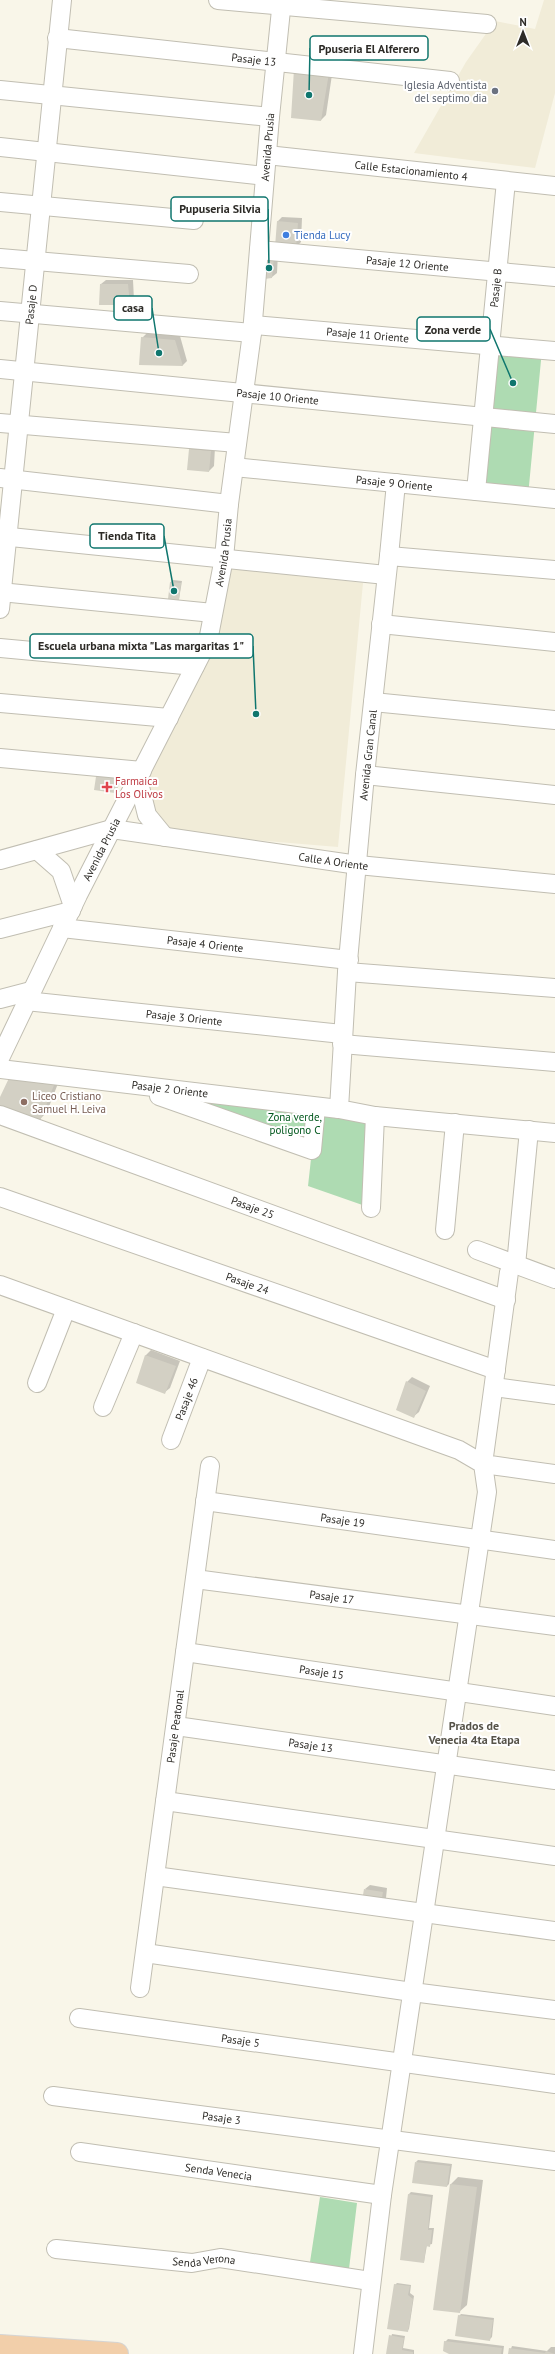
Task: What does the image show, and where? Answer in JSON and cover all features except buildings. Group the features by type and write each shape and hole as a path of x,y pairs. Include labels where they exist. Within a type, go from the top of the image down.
{"main road":[{"path":"0,2346 84,2353 117,2354"}],"street":[{"name":"Pasaje D","path":"1,597 6,479 19,424 62,0"},
{"path":"218,0 282,3 487,24"},
{"name":"Avenida Prusia","path":"1,1053 72,908 208,641 224,558 229,504 245,392 252,329 275,62 282,3"},
{"name":"Pasaje 13","path":"57,38 450,81"},
{"path":"0,90 270,117"},
{"path":"0,147 265,176"},
{"name":"Calle Estacionamiento 4","path":"267,155 555,186"},
{"name":"Pasaje B","path":"476,491 506,181"},
{"path":"0,202 194,220"},
{"name":"Pasaje 12 Oriente","path":"259,250 555,277"},
{"path":"0,258 189,274"},
{"name":"Pasaje 11 Oriente","path":"0,311 555,351"},
{"name":"Pasaje 10 Oriente","path":"0,369 245,392 555,424"},
{"path":"0,423 237,443"},
{"name":"Pasaje 9 Oriente","path":"234,467 555,499"},
{"path":"6,479 229,504"},
{"name":"Avenida Gran Canal","path":"340,1103 342,1039 365,775 396,483"},
{"path":"4,536 386,575"},
{"path":"389,556 555,570"},
{"path":"1,597 213,613"},
{"path":"381,624 555,642"},
{"path":"0,648 195,666"},
{"path":"373,702 555,720"},
{"path":"0,703 169,718"},
{"path":"0,758 140,775 147,815 165,837"},
{"path":"365,775 555,795"},
{"path":"0,860 112,829"},
{"name":"Calle A Oriente","path":"112,829 358,865 555,884"},
{"path":"0,930 72,908 61,871 37,850"},
{"name":"Pasaje 4 Oriente","path":"62,928 348,966 555,988"},
{"path":"0,999 29,996"},
{"name":"Pasaje 3 Oriente","path":"29,996 342,1039 555,1062"},
{"name":"Pasaje 2 Oriente","path":"0,1069 316,1107 340,1103 375,1116 555,1132"},
{"path":"126,1084 312,1150 316,1107"},
{"name":"Pasaje 25","path":"0,1115 506,1300"},
{"path":"371,1208 375,1116"},
{"path":"445,1230 455,1123"},
{"path":"362,2354 370,2281 390,2139 487,1492 483,1464 506,1300 513,1269 529,1130"},
{"name":"Pasaje 24","path":"0,1197 495,1378 555,1395"},
{"path":"477,1250 513,1269 555,1279"},
{"path":"0,1285 459,1450 483,1464 555,1474"},
{"path":"37,1383 66,1309"},
{"path":"103,1407 134,1333"},
{"name":"Pasaje 46","path":"171,1440 202,1358"},
{"name":"Pasaje Peatonal","path":"140,1988 210,1466"},
{"name":"Pasaje 19","path":"205,1501 555,1550"},
{"name":"Pasaje 17","path":"195,1579 555,1626"},
{"name":"Pasaje 15","path":"185,1652 457,1693 555,1706"},
{"name":"Pasaje 13","path":"176,1726 555,1780"},
{"path":"165,1801 555,1856"},
{"path":"155,1876 555,1931"},
{"path":"145,1953 412,1992 555,2010"},
{"name":"Pasaje 5","path":"79,2018 555,2084"},
{"name":"Pasaje 3","path":"53,2096 555,2161"},
{"name":"Senda Venecia","path":"80,2152 382,2196"},
{"name":"Senda Verona","path":"56,2249 192,2263 220,2258 370,2281"}],"shaded area":[{"path":"544,0 555,0 555,93 535,168 414,153 466,62 495,21 535,29"},
{"path":"231,567 363,583 338,847 183,834 160,825 150,812 145,778"}],"green space":[{"path":"490,346 542,350 528,496 476,491"},
{"name":"Zona verde, poligono C","path":"126,1084 375,1116 371,1208 308,1186 312,1150"},
{"path":"320,2197 357,2203 349,2269 310,2262"}],"place":[{"name":"Iglesia Adventista del septimo dia","path":"495,91"},
{"name":"Ppuseria El Alferero","path":"309,95"},
{"name":"Tienda Lucy","path":"286,235"},
{"name":"Pupuseria Silvia","path":"269,268"},
{"name":"casa","path":"159,353"},
{"name":"Zona verde","path":"513,383"},
{"name":"Tienda Tita","path":"174,591"},
{"name":"Escuela urbana mixta \"Las margaritas 1\"","path":"256,714"},
{"name":"Farmaica Los Olivos","path":"107,787"},
{"name":"Liceo Cristiano Samuel H. Leiva","path":"24,1102"}],"district":[{"name":"Prados de Venecia 4ta Etapa","path":"474,1733"}]}
